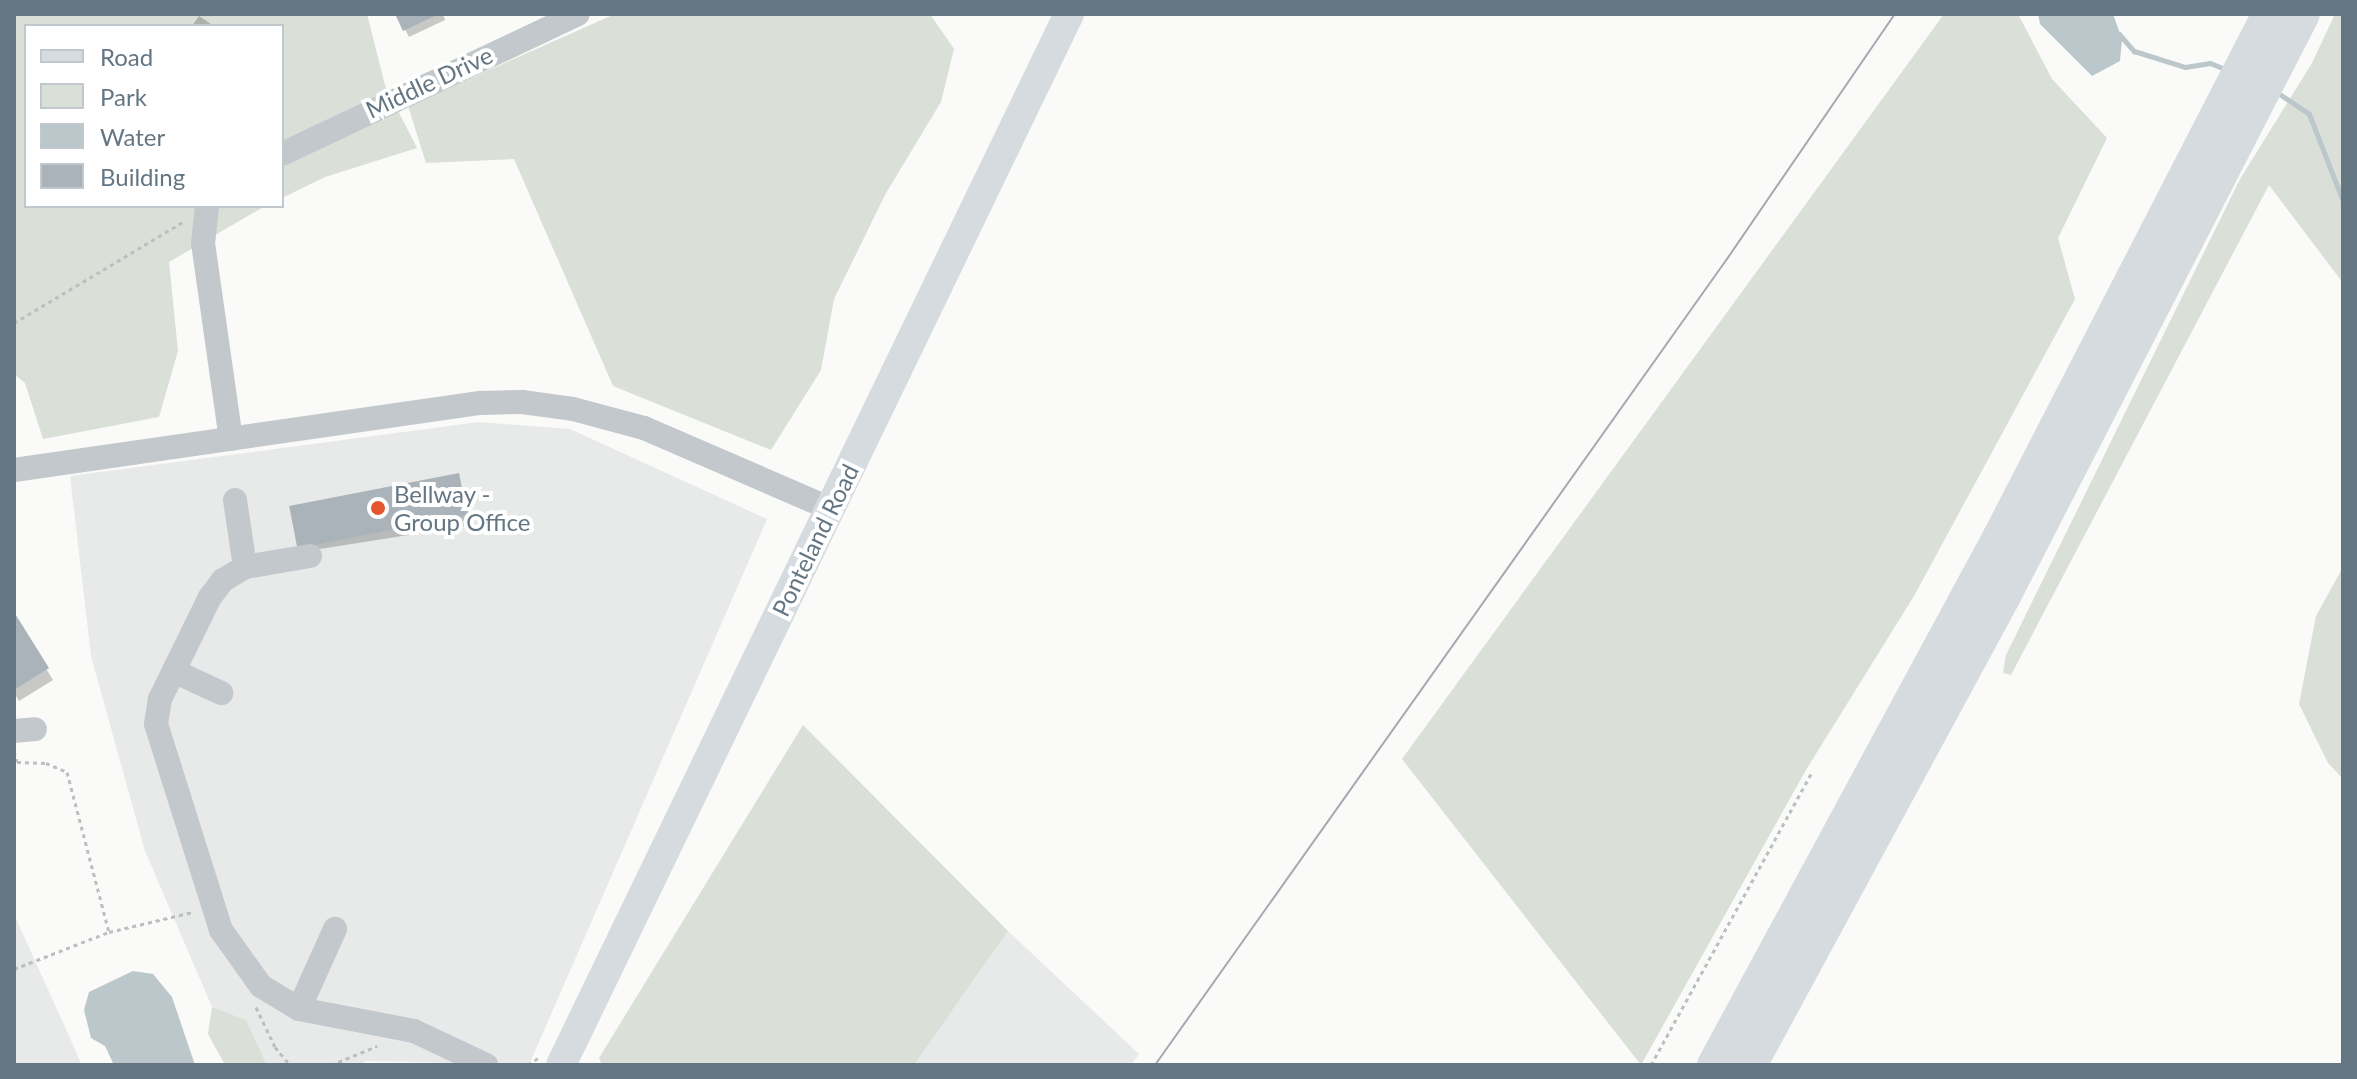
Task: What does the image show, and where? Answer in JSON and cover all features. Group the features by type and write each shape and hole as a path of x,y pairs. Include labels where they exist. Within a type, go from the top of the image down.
{"highway":[{"path":"1714,1065 2105,336 2269,14"},
{"path":"1750,1065 2136,345 2303,14"},
{"path":"1766,1065 1815,976 1885,817"},
{"path":"1696,1065 1806,896"}],"main road":[{"name":"Ponteland Road","path":"550,1060 829,508 1069,14"}],"street":[{"name":"Middle Drive","path":"284,153 578,14"},
{"path":"202,208 231,439"},
{"path":"14,470 480,403 522,402 573,409 644,428 829,508"},
{"path":"235,500 245,567"},
{"path":"310,556 245,567 210,597 176,672 160,699 156,724 221,930 261,986 299,1009 414,1031 486,1065"},
{"path":"176,672 221,693"},
{"path":"299,1009 335,929"}],"path":[{"path":"14,323 200,208"},
{"path":"14,750 17,762 46,763 67,772 109,932"},
{"path":"1651,1065 1812,772"},
{"path":"14,969 109,932 163,915 191,910 198,915"},
{"path":"253,1003 275,1047 290,1065"},
{"path":"331,1065 354,1052 389,1043"},
{"path":"528,1065 550,1060"},
{"path":"512,1065 518,1065"}],"shaded area":[{"path":"479,422 570,429 767,519 529,1065 366,1061 360,1065 267,1065 246,1020 212,1007 145,851 91,656 70,476"},
{"path":"14,914 82,1065 14,1065"},
{"path":"1008,931 1139,1054 1131,1065 914,1065"}],"green space":[{"path":"14,14 367,14 385,85 417,148 325,177 284,197 284,24 24,24 24,208 262,208 169,262 178,351 159,417 43,439 25,383 14,374"},
{"path":"615,14 930,14 954,49 941,102 886,193 834,299 821,370 771,450 613,386 514,159 426,163 408,106"},
{"path":"1944,14 2018,14 2052,79 2107,138 2058,238 2075,299 1914,596 1806,770 1641,1065 1402,759"},
{"path":"2335,14 2343,14 2343,283 2269,185 2011,675 2003,673 2006,655 2240,179 2312,63"},
{"path":"2343,567 2343,779 2328,763 2299,704 2316,616"},
{"path":"803,725 1008,931 914,1065 602,1065 599,1058"},
{"path":"212,1007 246,1020 267,1065 225,1065 208,1034"}],"water":[{"path":"2038,14 2113,14 2122,39 2120,61 2092,76 2040,24"},
{"path":"133,971 153,974 172,997 195,1065 114,1065 105,1046 91,1038 84,1010 89,992"}],"building":[{"path":"395,14 439,14 403,31"},
{"name":"Bellway - Group Office","path":"459,473 467,515 297,548 289,506"},
{"path":"14,612 49,668 14,690"}],"waterway":[{"path":"2119,34 2134,51 2185,67 2210,63 2225,69"},
{"path":"2278,93 2309,114 2343,201"}],"tram line":[{"path":"1155,1065 1727,259 1895,14"}],"place":[{"name":"Bellway - Group Office","path":"378,508"}]}
